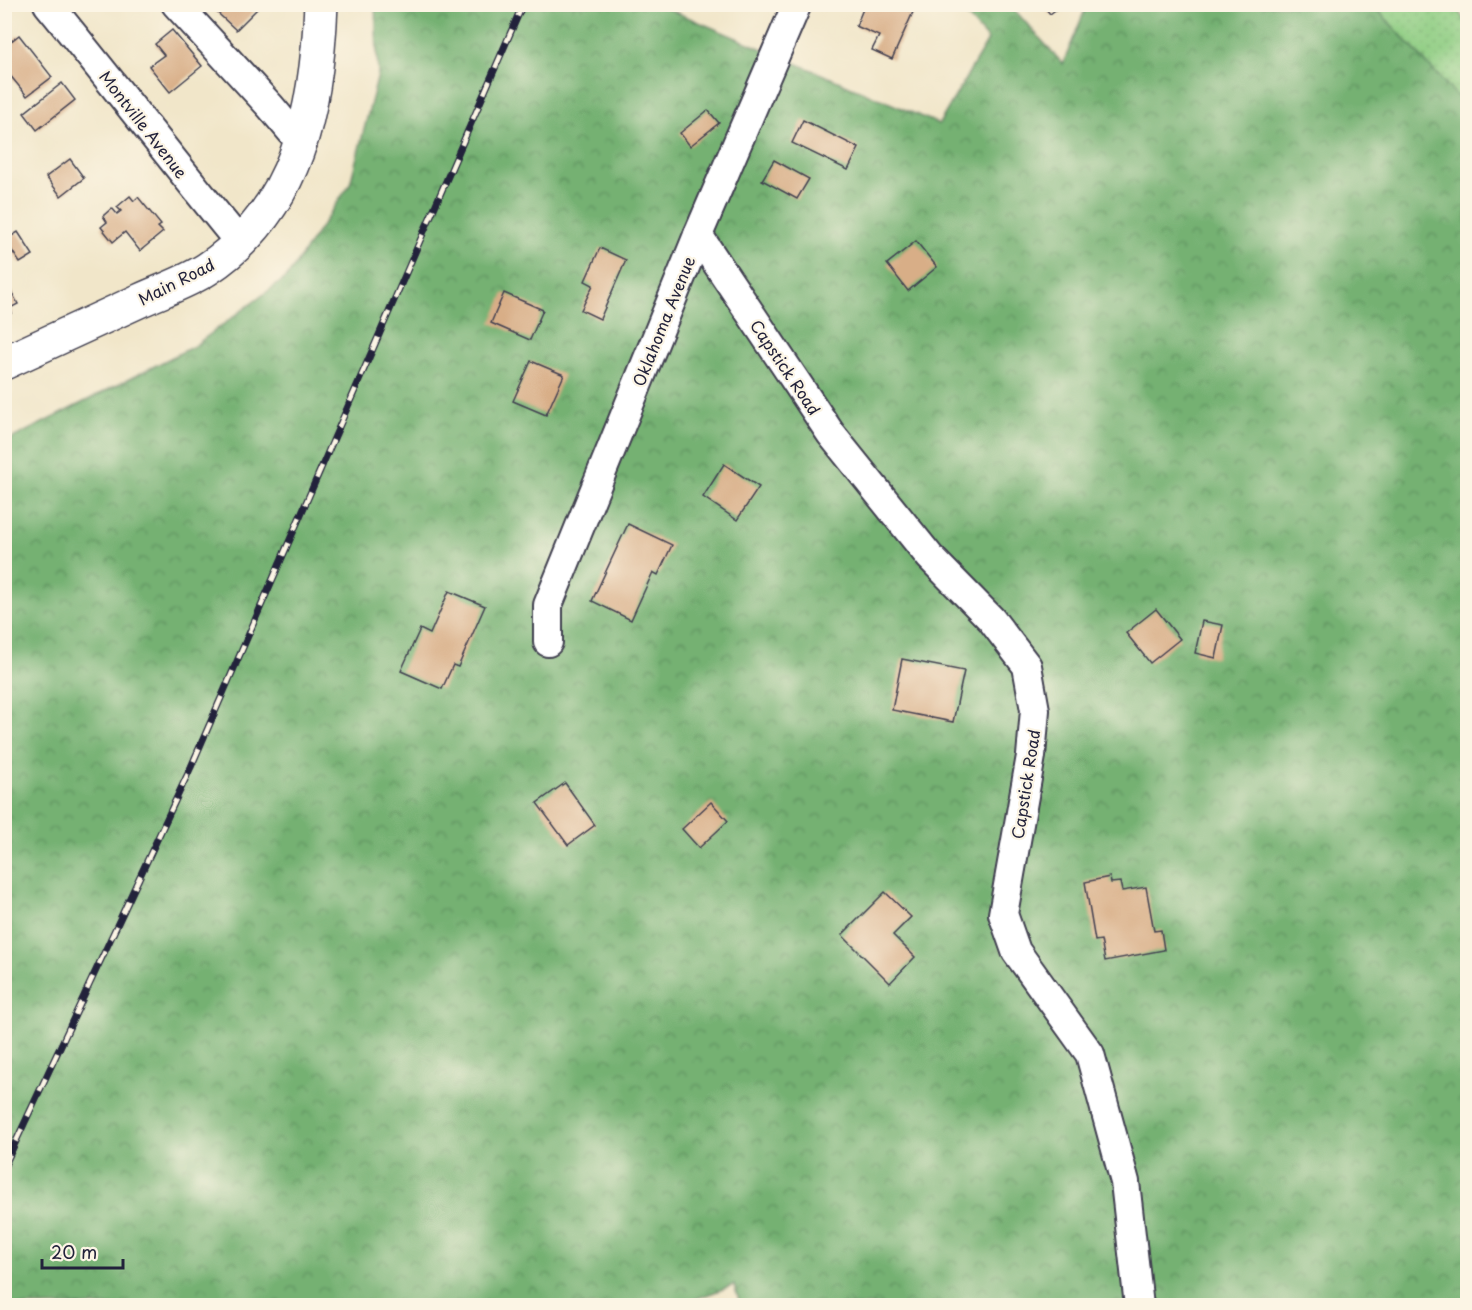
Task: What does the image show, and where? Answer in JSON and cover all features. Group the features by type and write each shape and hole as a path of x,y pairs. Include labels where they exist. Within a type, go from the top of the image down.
{"main road":[{"name":"Main Road","path":"4,363 206,269 240,243 278,195 302,144 311,104 319,49 321,4"}],"street":[{"name":"Montville Avenue","path":"48,4 240,243"},
{"path":"176,4 302,144"},
{"name":"Oklahoma Avenue","path":"548,642 548,605 698,235 797,4"},
{"name":"Capstick Road","path":"698,235 831,434 930,557 991,620 1027,666 1035,710 1032,756 1003,914 1016,951 1090,1054 1125,1182 1139,1305"}],"green space":[{"path":"375,5 659,5 939,124 988,40 957,5 1010,5 1063,64 1087,5 1373,5 1467,107 1467,1305 741,1306 734,1285 676,1306 5,1306 5,442 194,346 287,277 350,184 378,75"},
{"path":"1373,5 1454,5 1467,24 1467,107"}],"building":[{"path":"208,4 256,4 259,7 236,30"},
{"path":"865,4 897,4 913,12 892,59 872,50 879,36 856,26"},
{"path":"1042,4 1063,4 1050,14"},
{"path":"172,30 202,66 170,92 149,66 164,55 155,44"},
{"path":"19,35 52,77 27,96 4,68 4,47"},
{"path":"62,83 75,100 37,130 24,113"},
{"path":"708,110 719,123 690,146 680,133"},
{"path":"803,120 859,148 848,170 792,143"},
{"path":"70,159 84,178 61,196 46,177"},
{"path":"774,160 809,179 797,199 762,180"},
{"path":"130,196 134,201 138,197 161,225 158,227 163,232 140,251 125,232 113,242 101,227 107,222 103,216 112,208 117,214 121,211 117,207"},
{"path":"18,232 33,255 20,263 5,240"},
{"path":"916,241 937,267 908,291 887,264"},
{"path":"600,248 626,260 600,319 581,310 593,285 585,281"},
{"path":"4,278 18,304 10,308 12,313 4,317"},
{"path":"504,293 543,310 530,340 491,323"},
{"path":"531,361 564,375 546,415 513,401"},
{"path":"724,464 759,487 737,520 703,497"},
{"path":"628,524 672,545 658,575 653,572 631,620 592,601"},
{"path":"449,591 485,606 458,667 453,665 442,689 401,671 420,629 430,634"},
{"path":"1156,609 1180,639 1150,663 1126,633"},
{"path":"1202,621 1223,625 1216,658 1195,653"},
{"path":"902,659 964,671 953,722 892,710"},
{"path":"565,783 595,825 568,845 537,803"},
{"path":"711,802 728,821 699,848 682,829"},
{"path":"1110,877 1111,883 1120,882 1122,891 1146,887 1154,931 1161,930 1164,950 1105,961 1101,940 1095,941 1085,882"},
{"path":"885,892 911,917 893,935 915,957 890,983 842,935"}],"railway":[{"path":"4,1167 191,767 523,4"}]}
